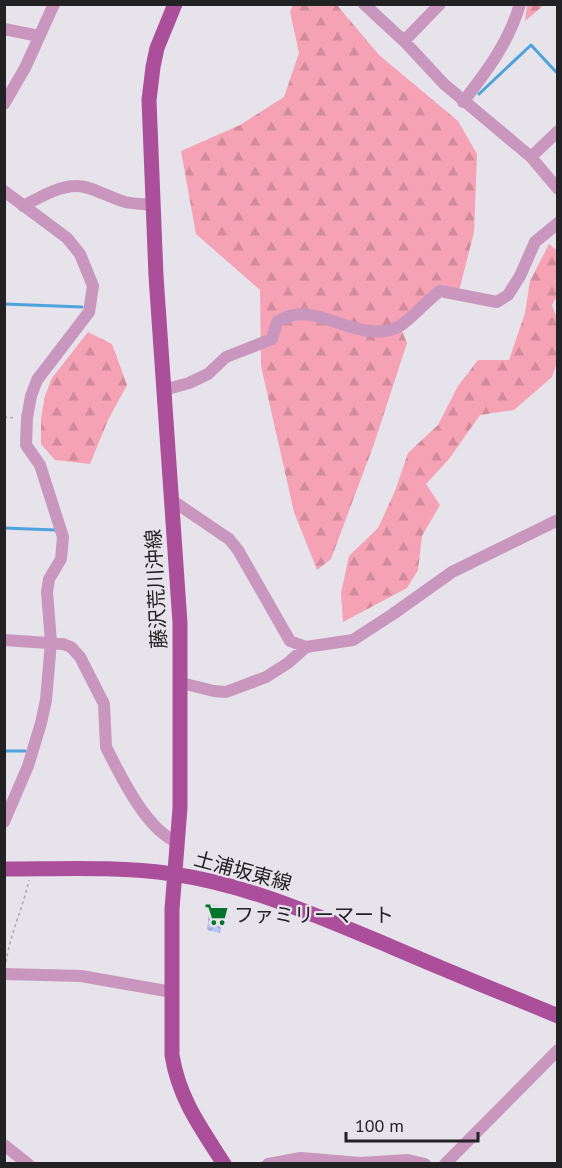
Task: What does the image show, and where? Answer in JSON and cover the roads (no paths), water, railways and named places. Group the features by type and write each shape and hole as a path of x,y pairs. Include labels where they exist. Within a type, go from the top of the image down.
{"main road":[{"name":"藤沢荒川沖線","path":"175,4 158,48 150,86 164,390 180,622 181,682 178,842 174,874 172,1055 175,1073 191,1114 224,1164"},
{"name":"土浦坂東線","path":"4,869 125,869 174,874 255,891 314,913 558,1016"}],"street":[{"path":"4,104 25,68 54,4"},
{"path":"364,4 404,41 463,102 531,157 558,189"},
{"path":"404,41 440,4"},
{"path":"463,102 491,66 507,39 520,4"},
{"path":"4,29 39,36"},
{"path":"531,157 558,131"},
{"path":"23,206 64,187 76,186 86,187 99,194 127,202 154,205"},
{"path":"4,191 67,238 80,254 93,286 89,312 37,380 27,418 26,445 40,465 63,537 61,559 49,579 47,592 51,642 41,723 28,766 4,822"},
{"path":"164,390 189,383 208,374 226,357 272,339 277,322 291,315 311,315 354,329 386,331 400,327 427,300 440,291 497,302 508,294 520,276 535,243 558,223"},
{"path":"173,501 229,539 238,550 290,640 306,646 353,639 452,572 558,520"},
{"path":"4,640 51,642 70,646 80,657 104,704 106,747 117,769 132,796 154,824 164,835 178,842"},
{"path":"181,682 226,692 266,677 288,663 306,646"},
{"path":"4,974 81,976 172,992"},
{"path":"445,1164 558,1050"},
{"path":"4,1145 28,1164"},
{"path":"268,1164 301,1158 360,1163 408,1160 424,1164"}],"waterway":[{"path":"479,94 531,45 558,74"},
{"path":"4,304 82,307"},
{"path":"4,528 55,530"},
{"path":"4,751 25,751"}],"place":[{"name":"ファミリーマート","path":"216,915"}]}
